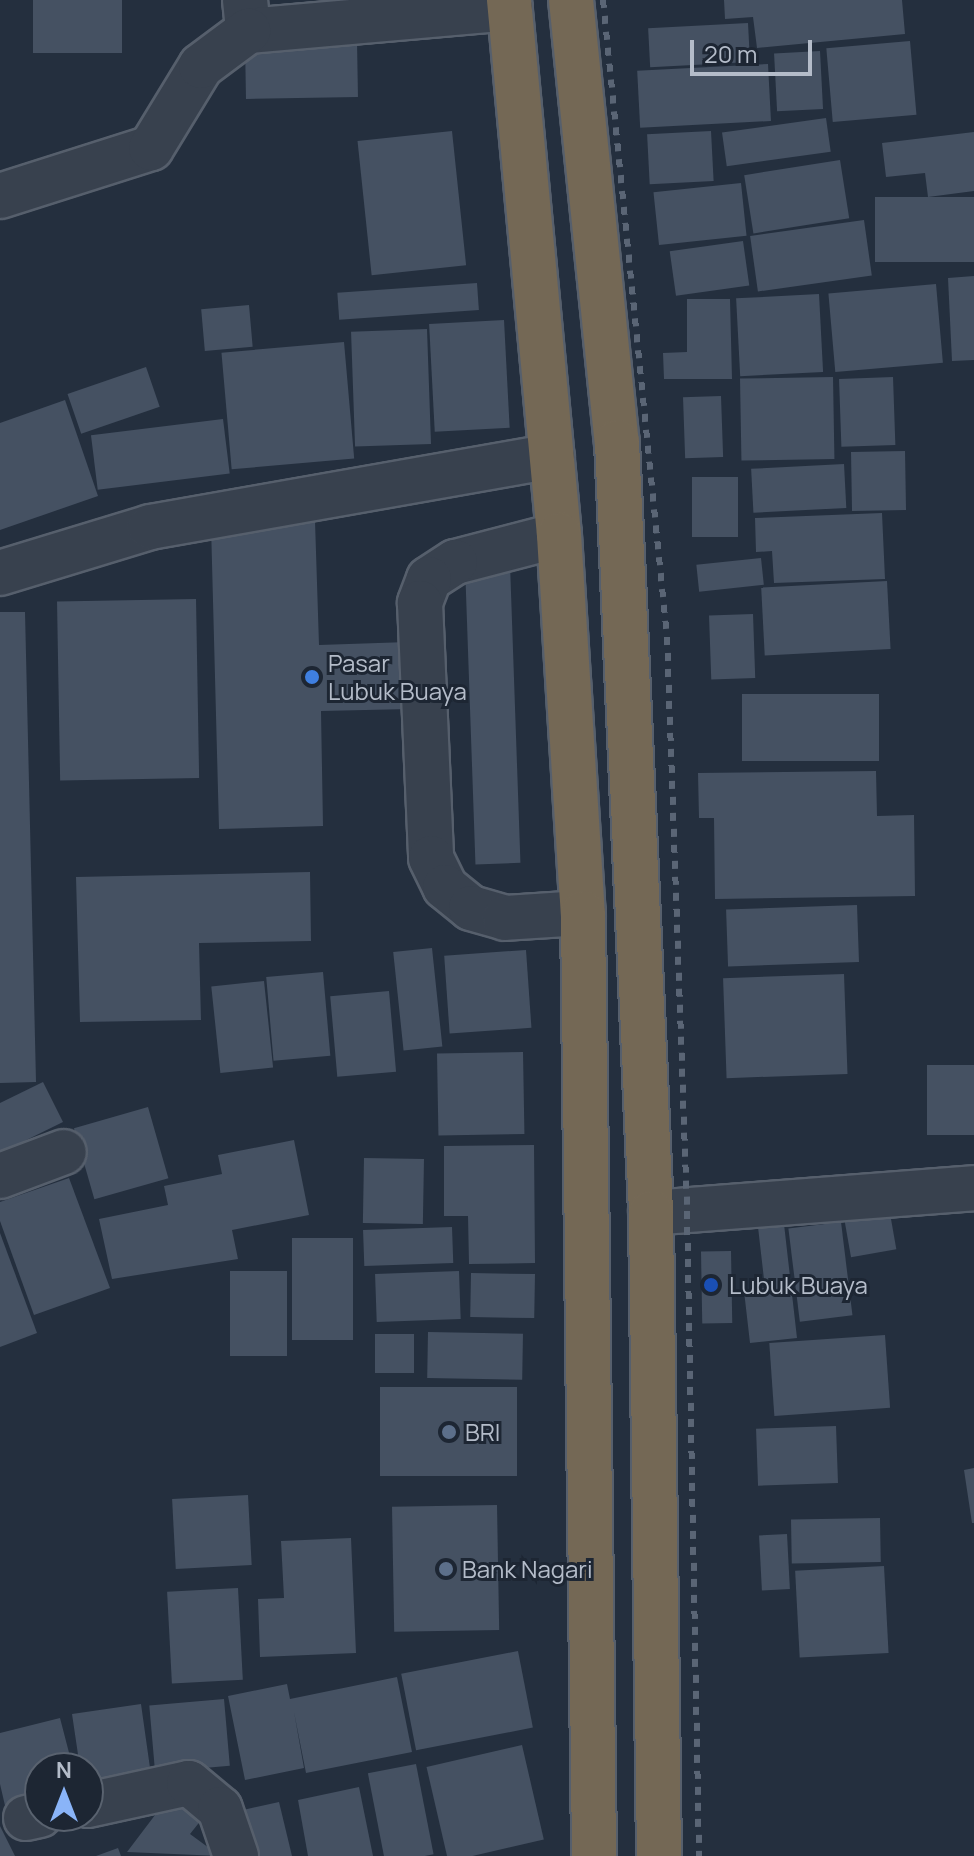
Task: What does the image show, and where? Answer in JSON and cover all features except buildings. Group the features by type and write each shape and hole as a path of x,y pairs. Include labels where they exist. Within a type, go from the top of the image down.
{"highway":[{"path":"571,0 617,442 651,1213 659,1838"},
{"path":"510,4 559,535 583,913 593,1840"},
{"path":"590,1702 603,1717 624,1721 643,1715 658,1700"},
{"path":"593,1840 620,1806 645,1807 659,1838"}],"street":[{"path":"0,196 151,148 201,66 247,16 510,4"},
{"path":"0,573 150,527 552,456"},
{"path":"559,535 455,562 429,579 420,603 431,858 445,887 471,908 505,918 583,913"},
{"path":"0,1176 64,1152"},
{"path":"651,1213 974,1188"},
{"path":"104,1802 189,1783 220,1809 236,1856"}],"railway":[{"path":"603,0 667,637 687,1211 699,1856"}],"place":[{"name":"Pasar Lubuk Buaya","path":"312,677"},
{"name":"Lubuk Buaya","path":"711,1285"},
{"name":"BRI","path":"449,1432"},
{"name":"Bank Nagari","path":"446,1569"}]}
